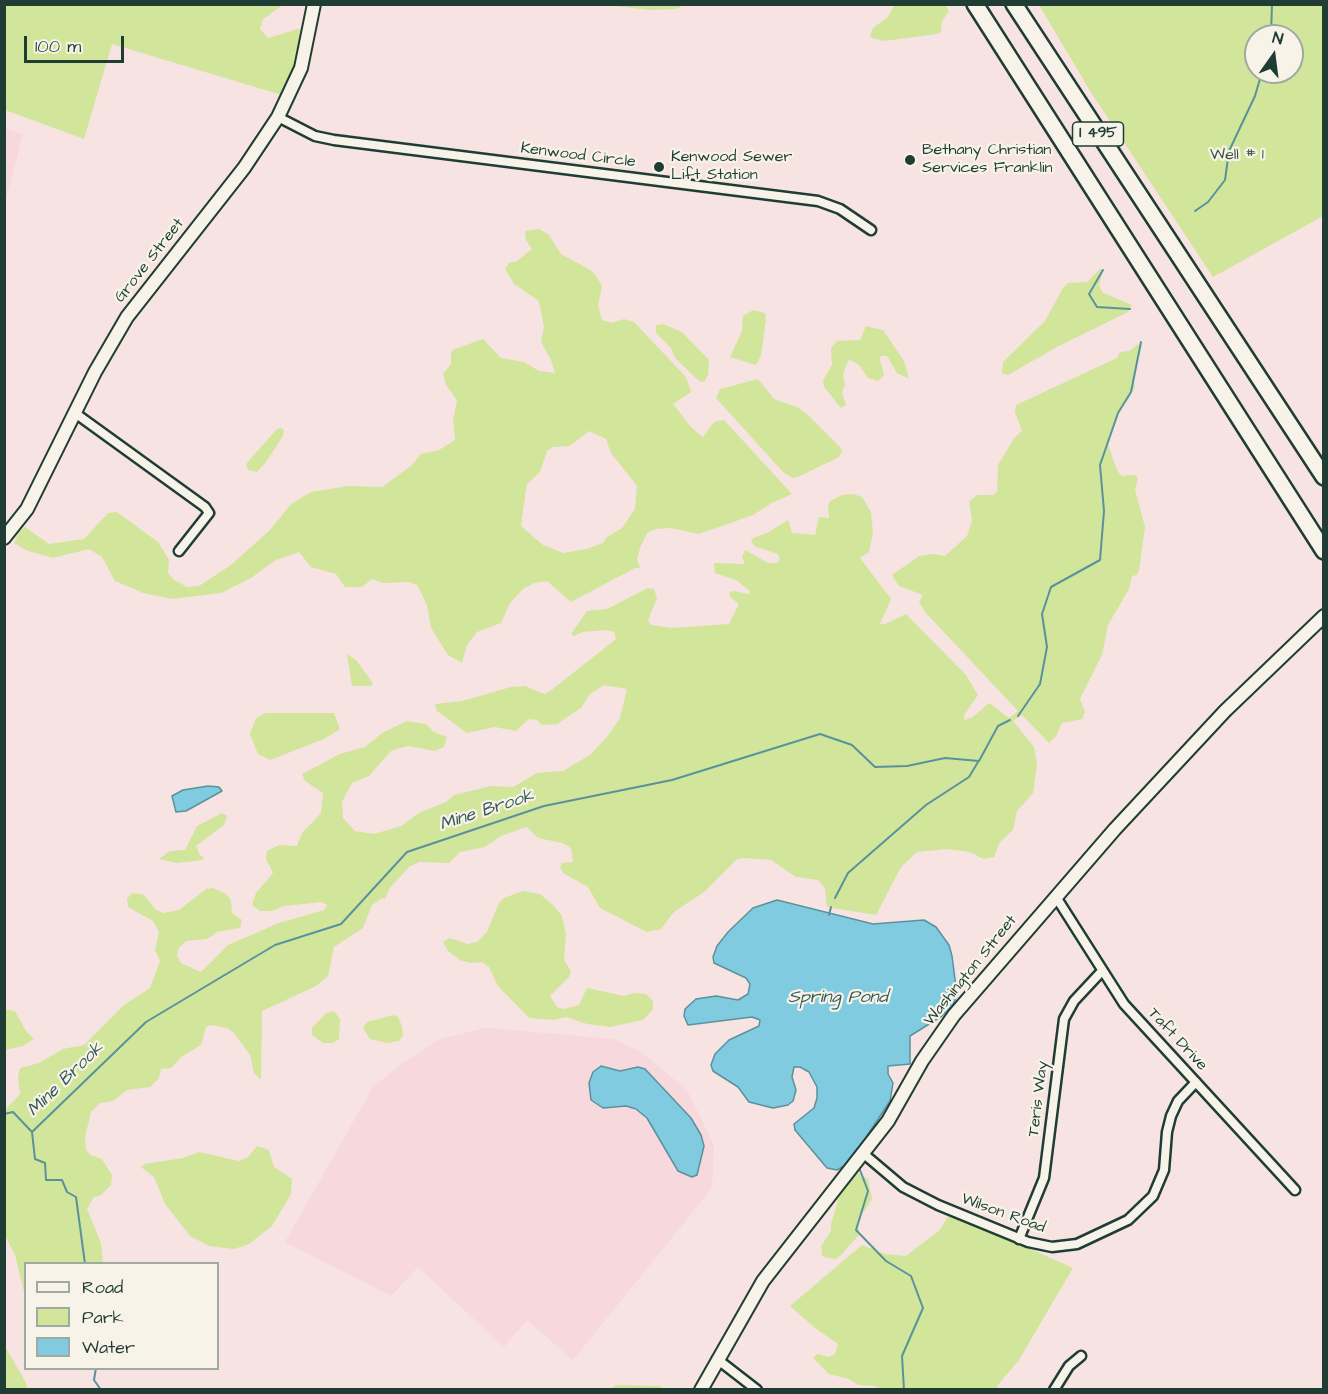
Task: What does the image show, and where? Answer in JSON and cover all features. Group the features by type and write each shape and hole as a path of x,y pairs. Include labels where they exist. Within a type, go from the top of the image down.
{"highway":[{"name":"I 495","path":"975,4 1157,294 1323,551"},
{"name":"I 495","path":"1014,4 1323,477"}],"main road":[{"name":"Grove Street","path":"4,538 27,508 103,356 132,310 244,168 278,117 301,68 314,4"},
{"name":"Washington Street","path":"700,1389 763,1281 789,1244 864,1154 888,1121 946,1024 996,963 1093,853 1225,711 1323,616"}],"street":[{"name":"Kenwood Circle","path":"278,117 315,136 334,140 824,202 846,212 871,230"},
{"path":"75,413 205,507 209,513 179,551"},
{"name":"Taft Drive","path":"1056,897 1124,1004 1296,1190"},
{"name":"Teris Way","path":"1019,1239 1044,1178 1064,1019 1074,1001 1102,971"},
{"name":"Wilson Road","path":"864,1154 912,1192 1019,1239 1044,1246 1069,1246 1093,1238 1135,1214 1153,1196 1161,1180 1166,1159 1168,1123 1175,1106 1196,1082"},
{"path":"1054,1389 1069,1366 1081,1356"},
{"path":"717,1359 757,1389"}],"shaded area":[{"path":"4,129 23,134 5,203"},
{"path":"486,1028 614,1039 641,1052 687,1090 714,1145 712,1188 573,1360 527,1320 504,1347 418,1267 391,1296 285,1242 373,1087 403,1063 440,1039"}],"green space":[{"path":"895,4 945,5 949,11 942,21 941,32 937,34 884,41 872,38 870,35 873,28 888,17"},
{"path":"5,5 283,5 263,19 260,29 268,38 305,27 285,96 112,44 84,139 5,110"},
{"path":"607,5 684,5 676,9 650,10"},
{"name":"Well # 1","path":"1039,5 1323,5 1323,216 1213,277 1092,94"},
{"path":"539,229 548,234 561,254 592,271 602,287 598,305 602,320 612,323 624,319 634,322 686,377 691,392 673,404 692,428 703,437 714,422 724,420 792,494 753,515 699,534 670,528 656,529 647,533 637,560 640,568 635,568 571,602 547,581 534,583 523,589 510,603 501,623 477,632 467,645 462,663 448,655 431,628 427,605 417,585 409,582 383,583 372,579 362,587 345,587 336,574 311,567 299,552 276,560 251,578 221,593 172,599 143,593 115,581 102,557 89,549 53,558 28,551 14,543 19,532 25,527 49,544 84,539 108,513 117,512 158,542 169,560 168,573 174,580 187,587 199,586 231,565 270,530 291,504 311,492 348,486 382,487 411,466 421,454 439,450 455,440 453,421 457,400 446,385 443,374 451,364 451,352 455,349 483,339 501,358 524,362 539,371 555,373 541,342 544,327 539,301 514,284 505,269 509,263 517,261 532,249 526,240 525,231","holes":["589,431 606,439 611,453 637,486 635,509 622,528 607,537 603,543 587,549 563,553 543,545 521,526 527,484 540,472 547,451 553,447 570,446"]},
{"path":"1100,269 1103,269 1099,286 1103,293 1132,305 1128,312 1057,347 1008,375 1002,373 1003,362 1045,321 1063,288 1068,283 1087,282"},
{"path":"753,310 765,313 766,320 761,355 756,365 730,357 742,331 743,316"},
{"path":"663,324 682,332 709,360 708,375 704,382 699,381 675,358 671,348 656,333 656,325"},
{"path":"866,326 883,330 904,361 909,379 897,373 887,356 881,356 884,375 878,381 868,378 859,365 849,359 843,374 845,385 842,392 846,405 841,408 824,387 823,380 832,365 831,348 837,341 860,340"},
{"path":"1138,344 1142,346 1133,376 1135,387 1121,407 1108,445 1118,472 1122,476 1135,475 1138,478 1135,490 1145,527 1139,570 1137,575 1132,576 1129,589 1108,625 1102,655 1080,699 1085,712 1082,719 1062,723 1056,736 1049,743 1022,715 1013,721 1034,747 1037,764 1033,793 1017,811 1013,830 1000,842 994,857 983,859 970,852 946,849 917,852 901,867 876,915 827,907 825,888 818,880 796,877 771,860 743,858 736,860 704,892 674,912 661,929 647,932 600,908 588,887 563,873 560,867 562,863 573,862 571,848 562,843 538,838 527,827 501,836 485,847 460,852 449,863 419,862 409,867 389,889 385,899 382,898 372,905 363,928 334,947 328,976 316,986 262,1011 261,1080 254,1073 250,1055 234,1033 227,1028 210,1025 206,1027 201,1045 181,1057 171,1068 161,1069 159,1078 150,1087 127,1090 113,1101 100,1103 91,1112 85,1137 86,1149 90,1155 102,1159 112,1175 111,1185 101,1195 93,1198 87,1209 101,1243 103,1262 24,1262 24,1292 15,1255 6,1237 5,1110 20,1094 18,1077 20,1068 39,1063 63,1049 84,1045 124,1005 150,988 160,961 155,950 159,932 153,921 128,907 127,899 132,893 143,894 156,910 163,913 179,910 206,889 213,888 226,894 231,900 232,913 242,920 240,928 217,932 207,939 186,941 178,949 177,956 181,963 201,972 228,945 279,923 324,910 327,905 322,902 284,906 272,911 260,911 252,905 256,893 273,873 266,859 267,851 279,845 297,846 302,833 321,813 323,793 305,781 302,774 340,754 365,747 382,733 407,721 426,724 434,732 447,737 444,747 435,751 408,746 391,751 369,776 352,783 342,802 343,818 355,831 374,834 401,826 419,813 446,802 454,795 491,786 513,787 537,773 563,771 590,755 607,737 620,718 627,689 604,685 590,694 581,708 557,724 542,725 537,720 529,719 516,731 495,727 467,733 437,711 435,704 462,701 511,687 525,686 544,694 549,692 616,639 614,632 606,630 583,632 574,636 571,634 587,611 607,609 648,588 654,589 657,598 648,620 651,625 671,628 729,624 739,604 730,597 729,593 733,591 749,594 750,591 736,580 715,573 714,563 745,564 742,557 745,550 768,563 777,563 780,560 778,554 756,547 751,542 753,538 769,532 788,520 792,533 815,535 819,517 829,518 830,501 842,495 854,494 862,497 871,512 873,533 869,552 860,558 891,599 880,624 906,614 966,675 978,695 964,715 964,720 973,717 989,703 1009,718 1018,711 925,612 919,602 923,595 899,586 892,575 919,556 934,554 945,556 967,536 972,521 969,502 977,495 993,495 997,492 998,465 1015,437 1022,431 1015,412 1016,405 1117,358 1120,352 1130,351"},
{"path":"758,379 774,399 797,407 808,415 840,447 842,451 839,457 793,478 783,472 716,398 720,389"},
{"path":"277,429 284,430 283,436 266,462 257,472 248,470 246,464"},
{"path":"347,654 356,660 373,684 371,686 352,686"},
{"path":"265,713 334,713 340,729 324,739 270,760 258,754 250,734 256,718"},
{"path":"222,813 227,816 224,825 196,846 199,854 204,858 202,860 177,863 159,859 170,851 185,850 197,826"},
{"path":"523,891 540,894 562,916 566,934 564,960 571,971 569,977 550,996 557,1007 563,1009 579,1005 587,988 624,996 634,993 646,994 653,1001 653,1009 643,1020 610,1027 587,1024 566,1017 553,1020 529,1018 498,986 489,967 482,962 470,963 460,960 448,951 443,942 449,938 468,944 477,942 487,932 499,903 504,898"},
{"path":"4,1009 15,1011 26,1031 34,1039 23,1046 5,1050"},
{"path":"334,1011 340,1019 339,1039 333,1043 323,1043 312,1035 312,1028 326,1013"},
{"path":"393,1015 398,1017 402,1026 403,1035 399,1041 387,1043 370,1039 363,1028 367,1022"},
{"path":"257,1146 269,1150 274,1167 292,1179 291,1194 272,1226 249,1244 234,1249 209,1246 190,1236 165,1204 154,1177 141,1167 145,1164 183,1158 199,1152 239,1161 248,1157"},
{"path":"855,1171 868,1179 872,1199 858,1221 859,1235 836,1259 822,1256 821,1246 831,1231 839,1197"},
{"path":"950,1213 1073,1268 1019,1360 997,1386 1000,1389 878,1389 876,1386 858,1385 849,1379 829,1374 813,1358 818,1354 828,1357 835,1354 838,1344 790,1306 862,1245 885,1254 906,1256 940,1230"},
{"path":"5,1346 26,1383 27,1389 5,1389"},
{"path":"616,1385 660,1386 665,1389 612,1389"}],"water":[{"path":"208,786 219,787 222,791 186,811 176,812 172,796 183,790"},
{"name":"Spring Pond","path":"777,900 873,924 924,920 936,927 949,945 952,956 957,995 953,1005 942,1016 910,1036 910,1064 888,1066 888,1074 893,1083 890,1101 849,1163 837,1170 827,1168 795,1130 794,1124 814,1108 817,1098 817,1087 809,1072 800,1067 794,1067 792,1077 796,1090 793,1101 788,1105 773,1108 749,1102 738,1087 713,1071 711,1065 715,1054 729,1040 759,1026 760,1020 752,1017 688,1025 684,1016 685,1009 696,999 716,996 738,1000 748,994 750,984 746,978 714,963 713,957 717,946 728,932 753,908"},
{"path":"601,1066 620,1071 638,1067 645,1069 691,1118 701,1135 704,1146 697,1175 692,1177 678,1171 647,1118 636,1109 626,1106 603,1108 591,1100 589,1083 593,1072"}],"waterway":[{"name":"Mine Brook","path":"1271,24 1272,4"},
{"name":"Mine Brook","path":"1195,211 1208,202 1225,180 1229,151 1258,84"},
{"name":"Mine Brook","path":"1103,270 1089,294 1097,307 1130,309"},
{"name":"Mine Brook","path":"1018,716 1040,684 1047,647 1042,614 1051,587 1100,560 1104,511 1100,465 1118,413 1131,392 1141,342"},
{"name":"Mine Brook","path":"32,1132 146,1022 275,945 341,924 407,852 544,806 672,780 820,734 852,745 875,767 907,766 945,758 979,761 998,726 1010,720"},
{"path":"835,898 848,873 926,805 969,777 978,762"},
{"path":"829,915 831,907"},
{"path":"4,1114 13,1112 32,1132"},
{"path":"32,1132 35,1159 45,1163 46,1180 62,1180 67,1192 76,1197 85,1262"},
{"path":"860,1170 868,1191 856,1230 886,1261 911,1276 923,1308 902,1356 904,1390"},
{"path":"96,1370 94,1380 101,1390"}],"place":[{"name":"Bethany Christian Services Franklin","path":"910,160"},
{"name":"Kenwood Sewer Lift Station","path":"659,167"}]}
